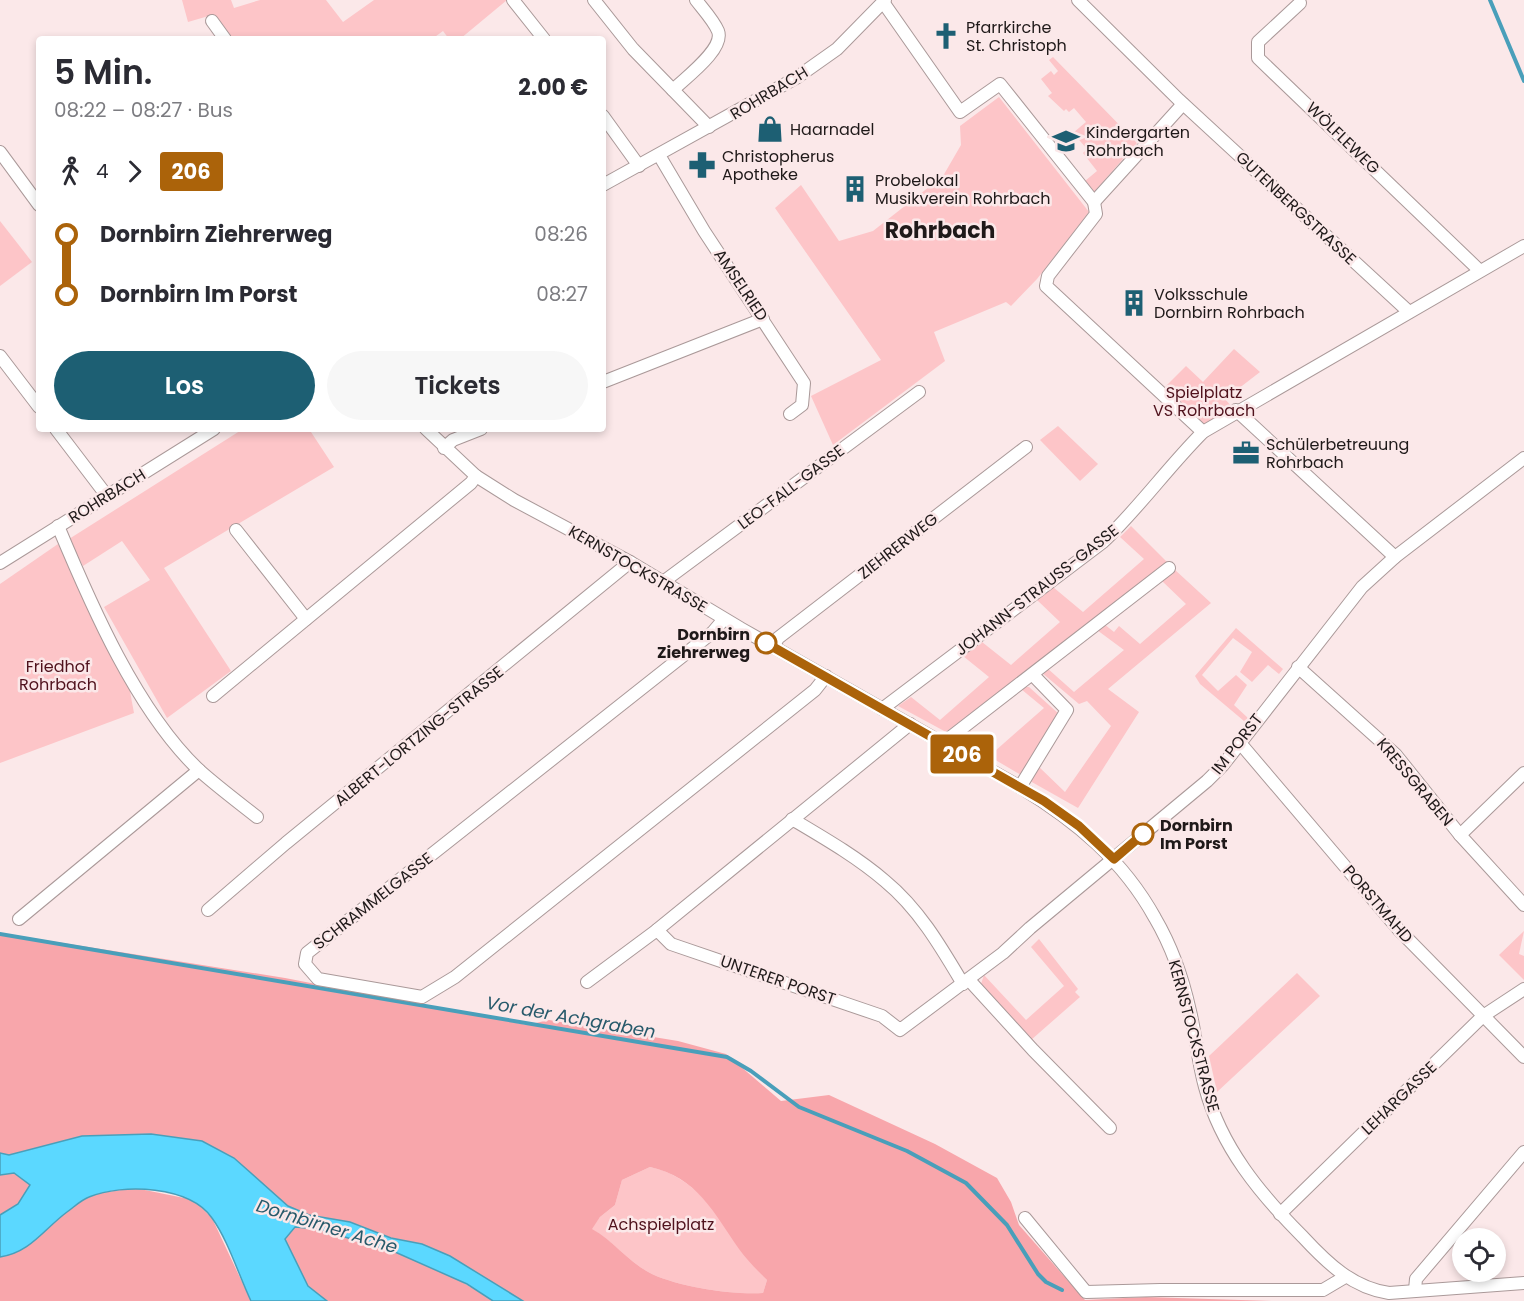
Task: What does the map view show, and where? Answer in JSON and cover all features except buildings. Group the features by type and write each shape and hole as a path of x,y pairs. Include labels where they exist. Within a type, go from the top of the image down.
{"street":[{"path":"513,0 542,36"},
{"path":"594,0 633,49 709,127"},
{"path":"673,90 716,49 719,40 718,31 696,0"},
{"name":"GUTENBERGSTRASSE","path":"1078,0 1183,104 1409,312"},
{"path":"884,1 960,112 1000,84 1094,202 1096,214 1048,276 1046,286 1203,432"},
{"name":"ROHRBACH","path":"606,184 813,67 837,49 884,1"},
{"name":"WÖLFLEWEG","path":"1300,3 1258,42 1258,58 1479,270"},
{"path":"212,21 223,36"},
{"path":"1094,202 1183,104"},
{"path":"606,120 639,166"},
{"path":"0,152 36,201"},
{"name":"AMSELRIED","path":"659,155 704,231 804,383 802,405 790,414"},
{"name":"JOHANN-STRAUSS-GASSE","path":"882,709 1103,542 1132,514 1172,464 1203,432 1236,410 1524,246"},
{"path":"606,381 763,319"},
{"path":"0,356 36,403"},
{"name":"LEO-FALL-GASSE","path":"663,582 919,392"},
{"path":"1236,410 1395,557"},
{"path":"58,432 107,496"},
{"name":"ROHRBACH","path":"0,563 207,432"},
{"name":"KERNSTOCKSTRASSE","path":"429,432 476,476 1020,787 1070,820 1114,859 1156,919 1176,964 1191,1012 1204,1086 1213,1112 1239,1162 1280,1214 1346,1277"},
{"path":"444,448 453,440 473,432"},
{"name":"ZIEHRERWEG","path":"773,647 786,631 1026,447"},
{"name":"IM PORST","path":"900,1030 966,982 1207,781 1240,743 1362,587 1395,557 1524,458"},
{"path":"213,696 471,483 476,476"},
{"path":"58,526 105,630 143,700 164,730 199,770 257,817"},
{"path":"236,530 306,619"},
{"name":"ALBERT-LORTZING-STRASSE","path":"208,910 286,843 630,562"},
{"path":"943,744 1169,568"},
{"name":"SCHRAMMELGASSE","path":"724,619 713,632 307,953 305,964 318,979 422,997 455,977 725,765 815,690 826,676"},
{"name":"KRESSGRABEN","path":"1298,667 1396,755 1460,835 1524,905"},
{"path":"1020,787 1067,710 1033,675"},
{"path":"587,982 657,930 910,724"},
{"name":"PORSTMAHD","path":"1240,743 1399,930 1524,1057"},
{"path":"19,919 199,770"},
{"path":"1460,835 1524,773"},
{"path":"792,819 866,866 901,896 966,982 1110,1128"},
{"name":"UNTERER PORST","path":"657,930 671,944 882,1016 900,1030"},
{"name":"LEHARGASSE","path":"1280,1214 1483,1016 1524,989"},
{"path":"1415,1290 1416,1279 1524,1152"},
{"path":"1025,1218 1086,1292 1323,1290 1346,1277 1378,1291 1524,1283"}],"green space":[{"path":"182,0 231,0 234,8 260,0 326,0 343,22 374,0 507,0 464,36 447,36 443,31 436,36 227,36 212,15 188,22"},
{"path":"1053,57 1137,143 1094,192 1085,181 1097,171 1083,153 1087,149 1073,133 1086,122 1074,108 1069,112 1066,109 1064,111 1048,96 1052,93 1041,79 1051,71 1054,75 1058,71 1049,60"},
{"path":"999,97 1089,212 1037,279 1011,306 1006,302 934,332 945,361 833,445 811,396 881,360 775,208 801,185 839,241 873,231 943,176 961,145 960,126"},
{"path":"0,221 32,262 0,286"},
{"name":"Spielplatz VS Rohrbach","path":"1234,349 1260,372 1225,399 1232,407 1202,426 1163,389 1186,366 1203,382"},
{"path":"1058,426 1098,464 1080,481 1040,440"},
{"path":"238,432 311,432 334,467 164,568 231,671 167,718 104,607 150,580 122,541 83,566 69,539"},
{"path":"1131,526 1168,563 946,732 898,706 911,697 940,720 989,677 963,656 982,642 1011,665 1060,622 1037,600 1053,587 1083,612 1144,559 1120,537"},
{"name":"Friedhof Rohrbach","path":"58,544 129,686 134,713 0,763 0,584"},
{"path":"1174,569 1211,603 1108,689 1139,712 1078,808 1030,781 1038,766 1065,792 1111,726 1087,701 1079,704 1041,672 1047,668 1074,692 1124,650 1097,630 1104,624 1114,632 1119,626 1140,644 1186,604 1161,580"},
{"path":"1236,628 1283,669 1279,674 1268,665 1252,682 1240,672 1252,652 1233,638 1202,675 1218,691 1236,675 1247,685 1234,705 1248,718 1244,721 1200,684 1195,676"},
{"path":"1029,687 1059,714 1021,775 958,738 968,729 995,751 1044,708 1021,689"},
{"path":"1524,931 1519,954 1524,956 1524,980 1499,955"},
{"path":"1039,939 1078,989 1075,992 1080,997 1031,1040 981,984 984,975 1026,1020 1064,986 1031,947"},
{"path":"1297,973 1320,996 1217,1092 1209,1056"},
{"name":"Achspielplatz","path":"650,1167 670,1174 687,1184 702,1197 767,1280 763,1293 737,1293 706,1289 664,1279 644,1269 591,1229 600,1217 615,1205 622,1180"}],"shaded area":[{"path":"0,933 285,978 527,1025 549,1020 678,1041 726,1054 781,1101 829,1095 935,1144 997,1178 1011,1202 1019,1225 1085,1300 1146,1297 1272,1301 523,1301 450,1256 422,1244 391,1238 350,1222 309,1215 288,1206 234,1158 202,1141 151,1134 82,1136 9,1155 0,1153","holes":["650,1167 680,1179 703,1198 742,1253 767,1280 763,1293 737,1293 706,1289 664,1279 644,1269 592,1229 600,1217 615,1205 622,1180"]},
{"path":"14,1173 30,1185 18,1204 0,1215 0,1175"},
{"path":"135,1188 194,1200 212,1218 251,1301 0,1301 0,1257 25,1247 65,1212 88,1197"},
{"path":"295,1227 347,1235 398,1252 448,1275 493,1301 327,1301 308,1286 285,1239"}],"water":[{"name":"Dornbirner Ache","path":"151,1134 202,1141 234,1158 288,1206 309,1215 350,1222 391,1238 422,1244 450,1256 523,1301 493,1301 467,1284 395,1252 318,1229 295,1227 285,1239 308,1286 327,1301 251,1301 228,1247 212,1218 202,1207 188,1199 155,1190 119,1190 89,1197 20,1251 0,1257 0,1215 18,1204 30,1185 14,1173 0,1175 0,1153 9,1155 82,1136"}],"waterway":[{"path":"1490,0 1524,81"},
{"name":"Vor der Achgraben","path":"0,934 727,1057 751,1071 799,1107 907,1151 966,1183 1007,1225 1038,1274 1046,1282 1062,1290"}],"bus line":[{"name":"206","path":"766,643 1044,801 1079,826 1114,859 1143,834"}],"place":[{"name":"Pfarrkirche St. Christoph","path":"946,36"},
{"name":"Haarnadel","path":"770,129"},
{"name":"Kindergarten Rohrbach","path":"1066,141"},
{"name":"Christopherus Apotheke","path":"702,165"},
{"name":"Probelokal Musikverein Rohrbach","path":"855,189"},
{"name":"Volksschule Dornbirn Rohrbach","path":"1134,303"},
{"name":"Schülerbetreuung Rohrbach","path":"1246,453"},
{"name":"Dornbirn Ziehrerweg","path":"766,643"},
{"name":"Dornbirn Im Porst","path":"1143,834"}],"district":[{"name":"Rohrbach","path":"940,230"}]}
